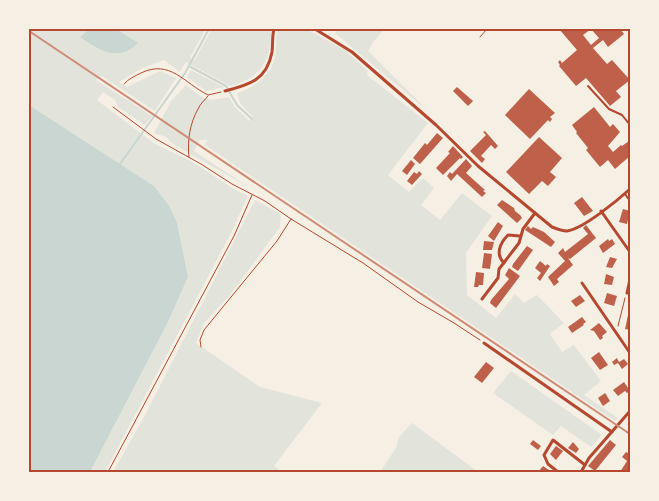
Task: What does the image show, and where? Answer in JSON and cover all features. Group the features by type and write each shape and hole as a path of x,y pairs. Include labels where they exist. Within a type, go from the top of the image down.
{"street":[{"path":"225,91 250,85 264,72 272,52 274,29"},
{"path":"315,29 335,40 358,58 436,125 478,166 552,227 562,231 569,231 581,226 630,189"},
{"path":"601,211 630,252"},
{"path":"482,299 498,278 499,269 519,243 523,229 535,213"},
{"path":"504,263 499,254 501,244 508,235 520,236"},
{"path":"627,293 630,279"},
{"path":"582,283 630,353"},
{"path":"484,343 612,432"},
{"path":"581,472 630,411"},
{"path":"558,472 548,464 544,455 553,440 585,465"}],"lane":[{"path":"588,86 608,109 622,116 630,125"},
{"path":"625,194 630,201"}],"path":[{"path":"480,37 487,29"},
{"path":"124,84 143,72 162,68 170,70 208,95"},
{"path":"189,157 187,144 198,108 208,95 225,91"},
{"path":"113,107 140,128 265,201 363,263 418,302 484,343"},
{"path":"108,472 234,236 252,195"},
{"path":"201,347 200,340 204,330 277,241 291,219"},
{"path":"615,331 618,328 627,293"}],"shaded area":[{"path":"29,29 90,29 81,37 138,44 116,29 206,29 190,57 194,61 212,29 271,29 267,59 257,73 241,83 230,86 186,62 180,72 164,60 142,68 119,82 127,87 160,71 176,78 155,111 102,76 96,80 152,116 145,125 118,107 115,100 103,92 97,100 155,144 191,161 248,196 231,233 105,472 90,472 168,322 188,277 177,223 154,186 29,105"},
{"path":"90,29 116,29 138,43 131,49 123,52 116,53 101,50 80,37"},
{"path":"278,29 306,29 345,50 368,71 367,75 428,123 388,175 409,192 423,178 434,188 421,205 440,220 462,193 492,216 466,253 467,295 496,318 515,294 524,303 537,295 564,323 550,334 562,352 574,345 601,381 584,395 618,418 615,421 205,145 207,140 200,140 194,151 250,188 173,144 166,137 154,133 171,101 186,85 205,98 229,97 235,107 249,121 253,117 240,103 237,93 256,84 270,70 275,57"},
{"path":"339,29 384,29 368,51 428,111 335,33"},
{"path":"191,70 224,87 206,91 187,77"},
{"path":"29,105 154,186 169,206 177,223 188,277 168,322 90,472 29,472"},
{"path":"255,200 281,214 280,227 230,295 204,323 196,343 260,387 322,403 274,466 283,472 113,472 144,417"},
{"path":"511,371 602,435 591,447 561,426 553,435 493,393"},
{"path":"412,423 478,472 380,472 396,448 399,437"}],"building":[{"path":"559,29 591,29 620,29 624,34 608,47 603,40 593,48 607,64 612,60 630,80 616,91 621,97 610,106 586,78 576,86 559,66 558,62 560,60 562,63 577,50","holes":["591,29 599,38 591,45 583,35"]},
{"path":"457,87 473,101 468,106 453,91"},
{"path":"529,89 555,113 550,117 552,119 550,122 548,120 530,139 505,115"},
{"path":"594,107 610,127 613,124 620,132 608,146 613,152 621,145 629,141 630,143 630,156 615,169 608,160 600,167 586,150 588,148 572,125"},
{"path":"485,131 498,146 495,149 491,145 481,156 485,159 482,163 470,151 486,135 483,132"},
{"path":"437,133 443,138 420,164 413,158 425,143 427,145"},
{"path":"539,137 562,158 550,172 556,177 548,186 542,181 529,194 506,172"},
{"path":"453,146 463,157 443,175 436,168 450,153 448,152"},
{"path":"466,159 472,166 466,173 485,190 483,191 486,193 482,197 457,174 451,181 447,176 450,172 452,174"},
{"path":"411,160 415,164 407,175 402,171"},
{"path":"419,171 422,174 412,185 407,181 414,172 417,174"},
{"path":"582,197 593,211 584,216 574,203"},
{"path":"502,200 514,208 522,218 517,223 497,205"},
{"path":"623,209 630,211 627,224 619,222"},
{"path":"498,222 503,226 494,241 488,236"},
{"path":"586,225 596,238 570,259 568,258 573,265 557,279 559,282 554,286 548,277 565,261 558,253 563,248 565,252 588,234 583,228"},
{"path":"528,226 531,229 533,227 544,232 555,242 551,247 525,230"},
{"path":"608,239 609,241 612,239 615,244 603,253 599,246"},
{"path":"484,241 494,242 492,250 483,250"},
{"path":"527,246 533,250 518,271 512,267 513,264"},
{"path":"484,253 492,254 490,269 482,268"},
{"path":"610,257 617,259 612,268 606,267"},
{"path":"540,261 546,266 547,264 550,266 540,281 537,278 541,273 535,268"},
{"path":"509,268 520,276 496,308 490,303 509,279 505,275"},
{"path":"476,272 484,273 483,285 474,287"},
{"path":"606,274 614,277 612,285 604,284"},
{"path":"607,293 617,296 614,306 604,303"},
{"path":"580,295 585,301 576,307 571,301"},
{"path":"628,315 630,316 630,330 625,329"},
{"path":"582,317 586,322 572,333 568,327"},
{"path":"599,323 607,332 600,340 594,331 590,330"},
{"path":"599,352 608,365 600,370 591,358"},
{"path":"617,358 619,362 624,359 628,364 622,369 618,363 614,365 612,362"},
{"path":"486,362 494,368 482,383 474,377"},
{"path":"624,382 630,391 627,393 625,391 618,396 613,390"},
{"path":"605,393 610,401 603,406 598,398"},
{"path":"533,440 541,446 538,450 530,444"},
{"path":"610,440 616,445 595,471 588,466"},
{"path":"573,442 579,449 576,453 568,448"},
{"path":"556,446 563,451 556,460 550,454"},
{"path":"626,452 630,454 630,472 620,472 627,461 622,457"},
{"path":"543,466 552,472 538,472"}],"waterway":[{"path":"120,164 185,73 209,29"},
{"path":"189,66 226,86 237,105 252,119"}],"railway":[{"path":"29,31 630,434"}]}
